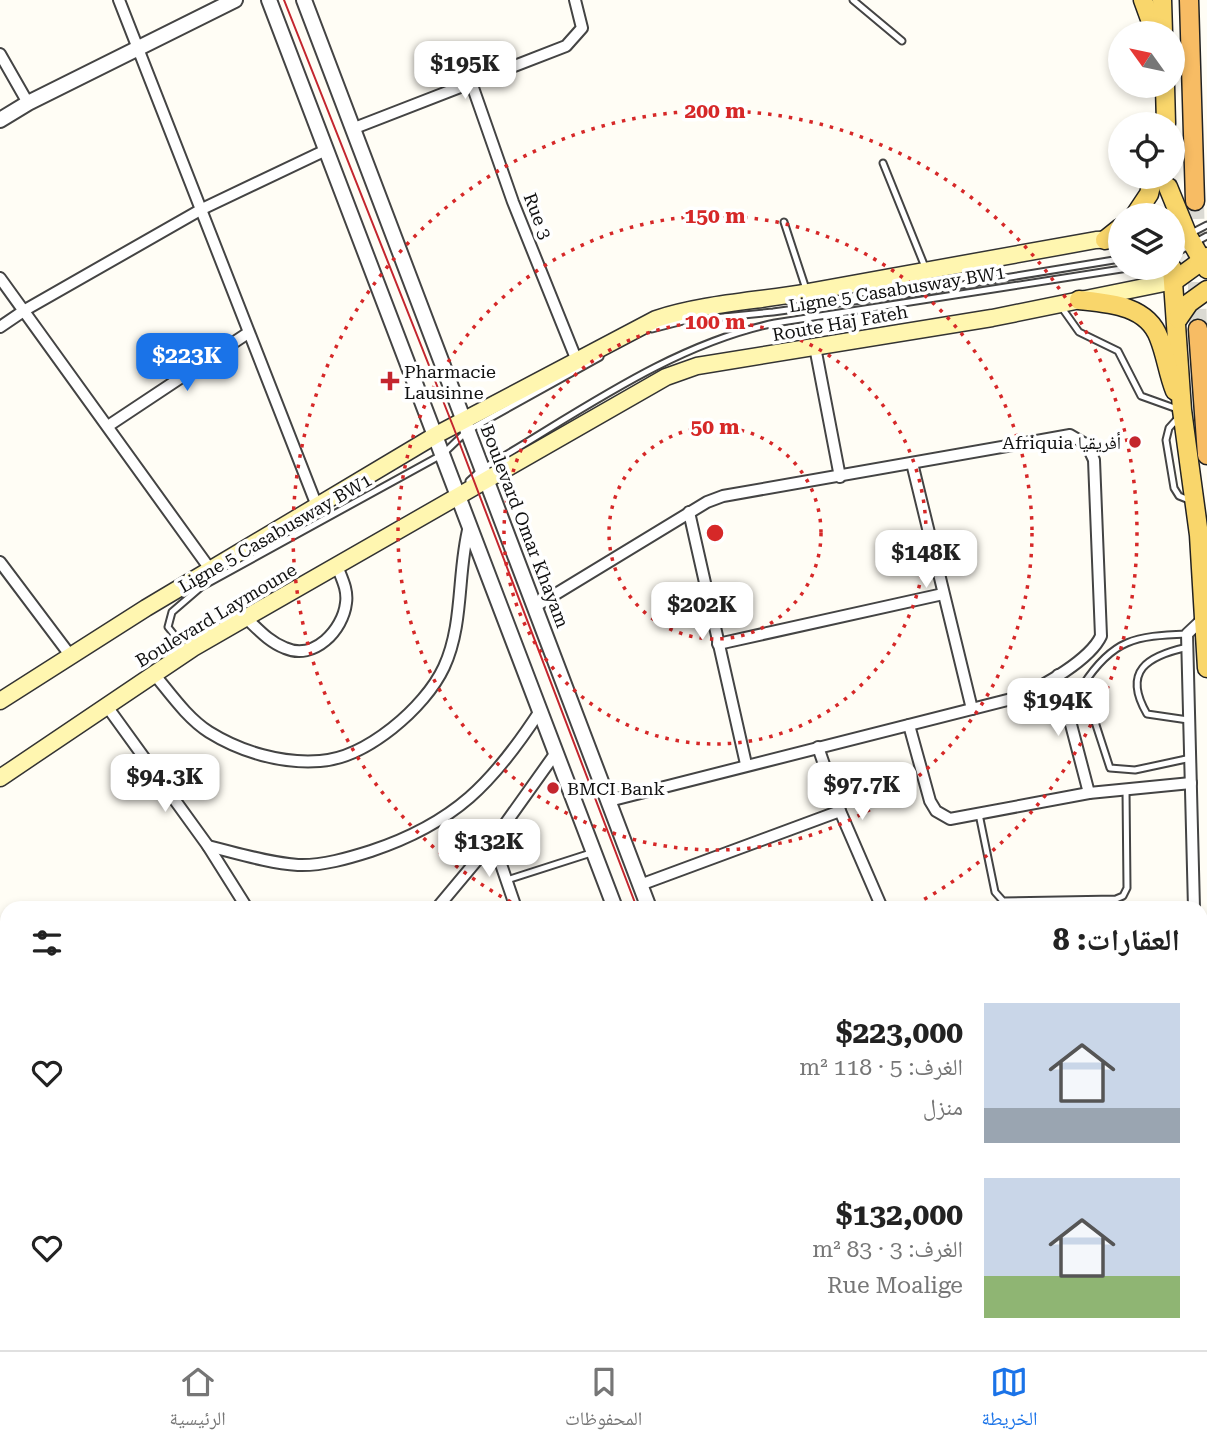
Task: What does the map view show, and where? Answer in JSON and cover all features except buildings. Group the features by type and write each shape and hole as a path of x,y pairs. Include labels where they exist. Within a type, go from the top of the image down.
{"highway":[{"path":"1189,0 1195,201"},
{"path":"1198,329 1207,455"}],"main road":[{"path":"1143,0 1151,21"},
{"path":"1162,0 1163,21"},
{"path":"1143,203 1154,189"},
{"path":"1167,189 1191,248"},
{"name":"Route Haj Fateh","path":"436,435 465,426 577,361 656,319 679,312 1108,241"},
{"path":"1178,319 1189,303 1207,288 1185,279"},
{"name":"Route Haj Fateh","path":"457,493 484,475 666,377 697,366 1061,305 1151,280"},
{"path":"1174,280 1182,410 1194,501 1207,668"},
{"path":"1079,300 1118,305 1137,312 1151,324 1159,336 1182,410"},
{"path":"0,701 210,569 436,435"},
{"name":"Boulevard Laymoune","path":"0,778 154,674 457,493"}],"street":[{"path":"119,0 317,506"},
{"path":"0,120 28,103 235,0"},
{"path":"270,0 612,901"},
{"name":"Boulevard Omar Khayam","path":"304,0 646,901"},
{"path":"352,130 566,46 578,36 582,28 575,0"},
{"path":"0,54 28,103"},
{"name":"Rue 3","path":"471,82 513,202 577,361"},
{"path":"0,327 24,310 202,209 326,150"},
{"path":"0,278 210,569"},
{"path":"108,426 248,333"},
{"path":"816,347 840,477"},
{"path":"536,606 689,512 723,496 1070,435 1087,445 1094,460 1101,636 1090,650 1058,674 1019,697 746,764 609,801"},
{"path":"912,463 972,709"},
{"path":"689,512 746,764"},
{"path":"154,674 206,730 237,747 276,759 323,761 360,748 395,727 425,696 444,667 456,628 469,526"},
{"path":"0,562 70,655"},
{"path":"246,618 268,638 287,650 301,651 316,647 329,638 341,622 346,603 346,589 337,566"},
{"path":"718,644 943,594"},
{"path":"1194,901 1187,634 1204,618"},
{"path":"1058,674 1089,793"},
{"path":"106,705 208,846 243,901"},
{"path":"208,846 299,865 347,859 401,841 445,818 478,792 506,760 540,711"},
{"path":"909,724 930,801 936,811 955,819 1089,793 1191,783"},
{"path":"818,747 841,811 879,901"},
{"path":"443,901 493,841 555,754"},
{"path":"640,884 841,811"},
{"path":"493,841 513,901"}],"lane":[{"path":"853,0 902,41"},
{"path":"883,163 926,270"},
{"path":"784,222 807,292"},
{"path":"1191,248 1207,225"},
{"name":"Ligne 5 Casabusway BW1","path":"457,493 219,629 197,638 176,637 168,627 172,612 201,587 443,454 465,426 644,333 670,323 905,294 1108,261"},
{"name":"Ligne 5 Casabusway BW1","path":"484,475 673,358 722,337 775,323 1108,271"},
{"path":"1061,305 1079,332 1112,347 1123,357 1141,396 1182,410"},
{"path":"1187,634 1140,636 1099,660 1083,685 1110,768 1135,771 1191,758"},
{"path":"1188,647 1161,653 1144,664 1137,679 1138,699 1147,715 1191,720"},
{"path":"979,814 995,892 1003,901 1116,899 1123,896 1127,888 1126,790"},
{"path":"506,881 594,852"}],"tunnel":[{"path":"1195,201 1198,329"}],"tram line":[{"path":"284,0 453,426 634,901"}],"place":[{"name":"Pharmacie Lausinne","path":"390,381"},
{"name":"Afriquia أفريقيا","path":"1135,442"},
{"name":"BMCI Bank","path":"553,788"}]}
